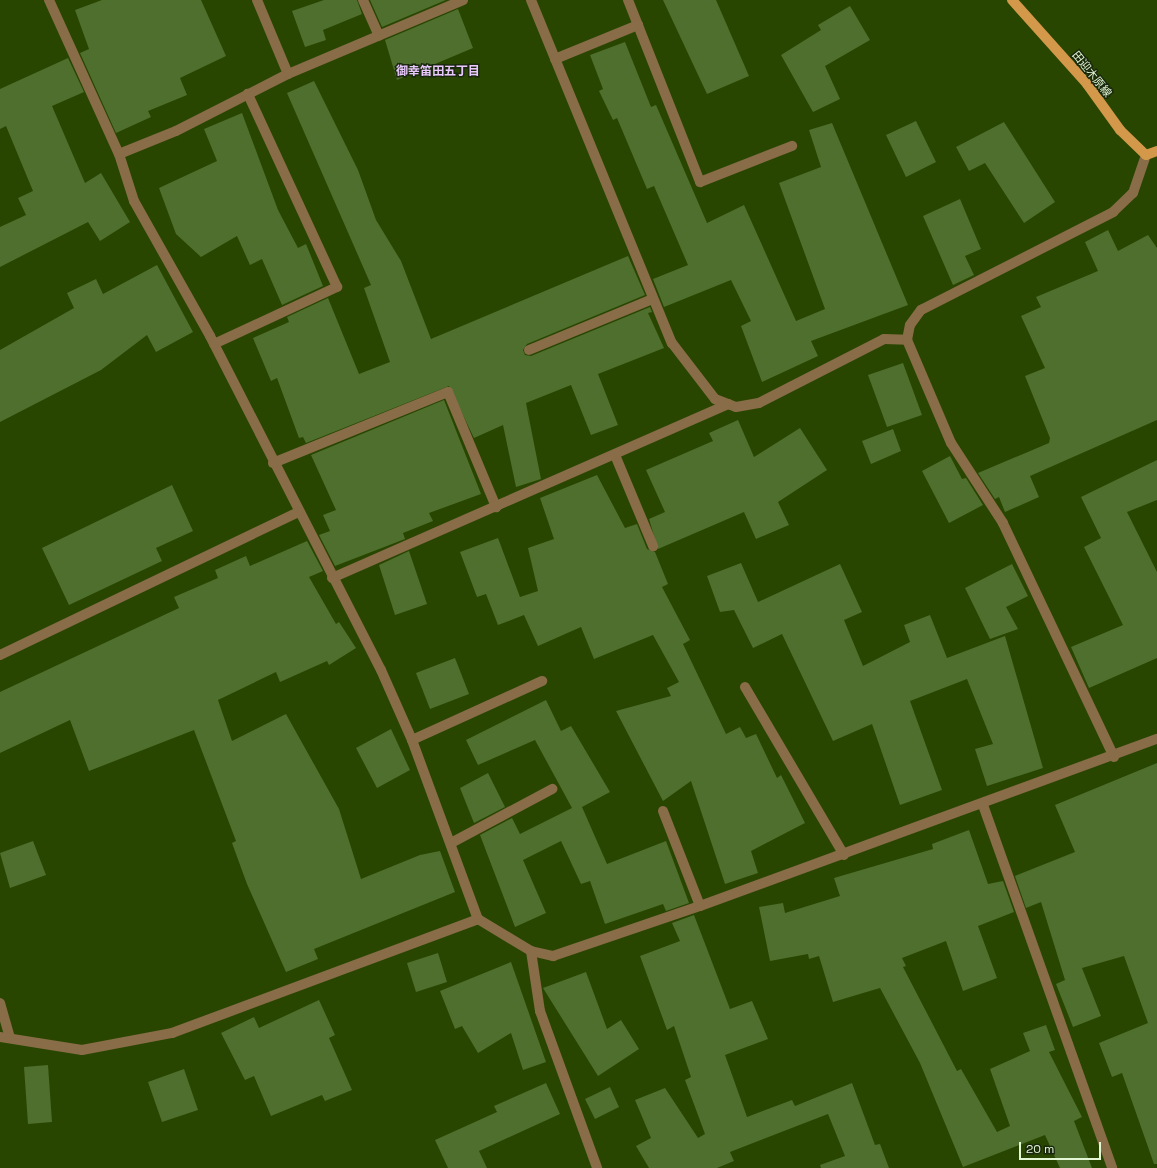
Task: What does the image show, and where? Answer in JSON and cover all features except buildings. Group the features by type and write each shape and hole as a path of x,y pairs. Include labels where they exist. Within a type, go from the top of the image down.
{"main road":[{"name":"田迎木原線","path":"1012,0 1087,84 1120,130 1146,155"},
{"path":"1146,155 1157,151"}],"street":[{"path":"49,0 119,154 134,202 214,344 412,740 478,919 531,951 553,956 844,855 1114,757 1157,739"},
{"path":"257,0 288,74"},
{"path":"363,0 379,36"},
{"path":"119,154 176,131 288,74 463,0"},
{"path":"531,0 672,343 695,376 715,399 736,407 759,403 884,339 907,340"},
{"path":"628,0 700,182 792,146"},
{"path":"555,59 638,25"},
{"path":"214,344 337,288 248,94"},
{"path":"1114,757 1003,523 951,443 907,340 910,325 921,310 1113,212 1133,193 1146,155"},
{"path":"529,350 653,299"},
{"path":"274,463 448,392 496,507"},
{"path":"332,578 729,404"},
{"path":"615,455 653,546"},
{"path":"0,655 298,512"},
{"path":"412,740 542,681"},
{"path":"745,687 844,855"},
{"path":"451,843 552,789"},
{"path":"983,805 1112,1168"},
{"path":"663,811 700,906"},
{"path":"0,1003 5,1037 82,1050 172,1033 478,919"},
{"path":"531,951 540,1011 597,1168"}],"district":[{"name":"御幸笛田五丁目","path":"438,72"}]}
